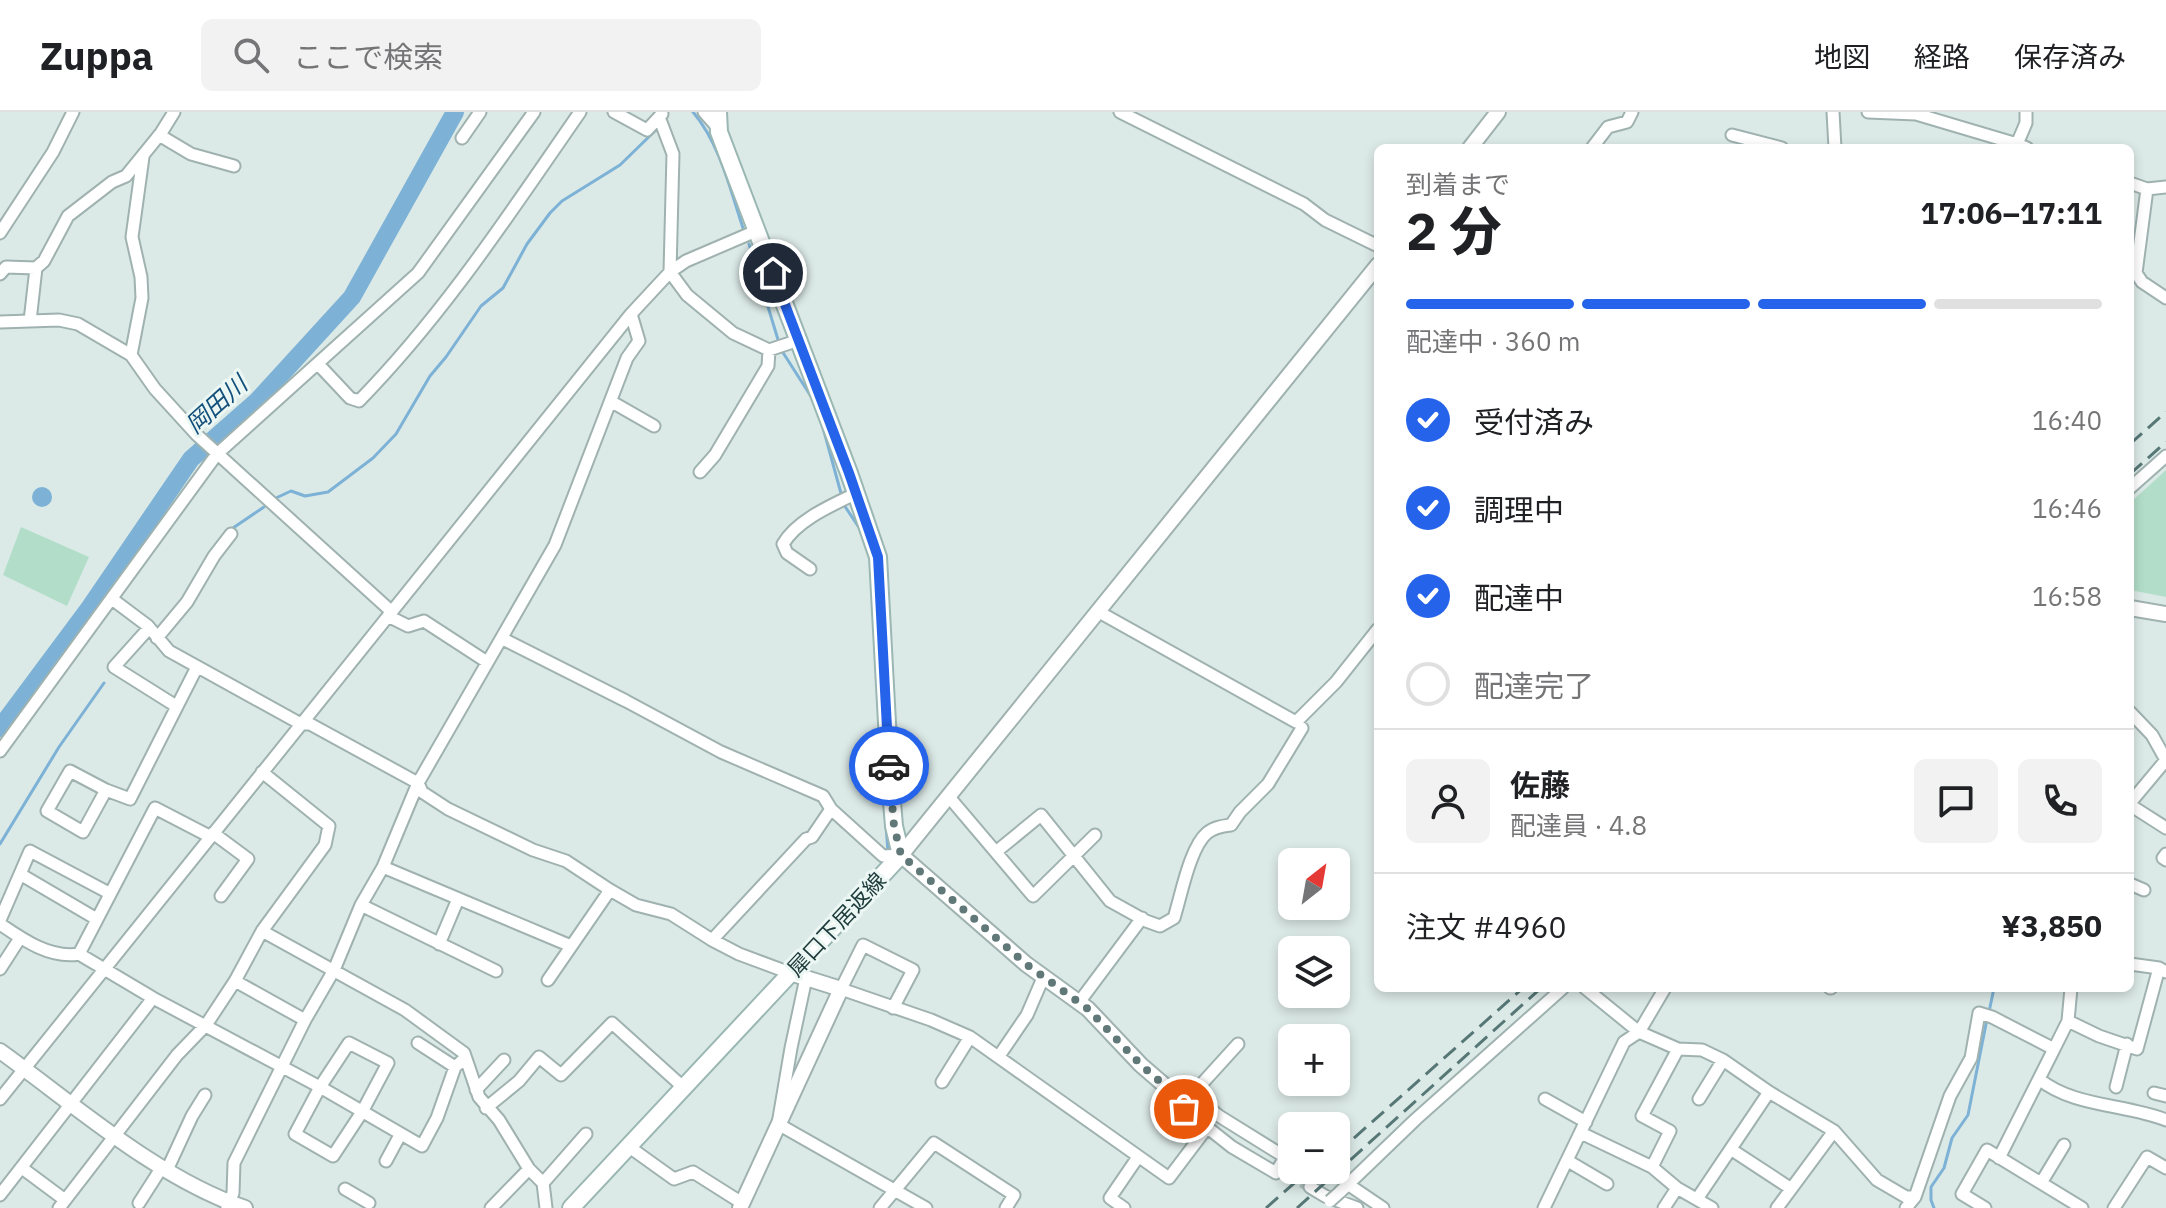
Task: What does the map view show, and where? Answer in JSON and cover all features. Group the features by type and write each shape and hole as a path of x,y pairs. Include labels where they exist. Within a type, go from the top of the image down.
{"main road":[{"name":"犀口下居返線","path":"571,1208 683,1087 798,975 901,855 894,826 890,778 878,557 857,493 756,231 718,120"}],"street":[{"path":"0,233 53,152 73,112"},
{"path":"30,321 36,268 44,261 68,216 112,182 126,176 174,112"},
{"path":"462,138 480,112"},
{"path":"0,751 215,452 418,273 534,112"},
{"path":"318,364 350,398 359,401 466,278 580,112"},
{"path":"614,112 647,130 662,119 673,154 670,272 687,295 733,333 769,350 799,340"},
{"path":"704,112 718,120"},
{"path":"1120,112 1290,197 1325,220 1374,244"},
{"path":"1473,144 1498,112"},
{"path":"1595,144 1608,127 1627,122 1632,112"},
{"path":"1868,112 1916,114 2015,144"},
{"path":"2022,144 2026,112"},
{"path":"1831,113 1835,144"},
{"path":"159,135 191,154 234,166"},
{"path":"1732,135 1767,144"},
{"path":"131,355 142,298 141,277 132,237 143,156"},
{"path":"2134,184 2147,189 2166,187"},
{"path":"2147,189 2136,273 2142,282 2166,298"},
{"path":"2,1095 631,314 670,272 686,261 756,231"},
{"path":"0,274 6,267 36,268"},
{"path":"901,855 1374,270"},
{"path":"0,1051 164,1169 234,1206 234,1163 305,1020 334,970 361,905 383,867 418,783 555,545 627,358 639,341 631,314"},
{"path":"0,322 59,320 78,324 131,355 155,389 198,436 390,614 408,626 424,621 487,662"},
{"path":"700,472 715,455 768,366 769,350"},
{"path":"612,402 654,426"},
{"path":"2134,484 2166,456"},
{"path":"810,569 787,553 783,544 788,536 829,507 857,493"},
{"path":"157,638 187,602 231,534"},
{"path":"112,599 149,628 169,651 301,724 310,724 418,783 422,792 448,809 533,850 566,861 636,905 671,914 712,940 770,967 931,1020 970,1037 1169,1178 1206,1129"},
{"path":"2134,609 2166,614"},
{"path":"1099,612 1296,722 1336,682 1374,634"},
{"path":"149,628 114,667 176,706"},
{"path":"503,639 721,752 823,796 831,809 883,856 901,855 1043,978 1080,1001 1163,1087 1188,1098 1285,1157 1276,1173 1206,1129 1184,1109 1188,1098 1238,1044"},
{"path":"106,790 83,832 47,811 70,771 130,799 197,667"},
{"path":"2134,716 2152,735 2166,760 2134,799"},
{"path":"997,851 1041,815 1110,901 1160,926 1174,918 1195,850 1205,834 1217,827 1231,825 1268,784 1302,728"},
{"path":"22,1168 62,1204 177,1055 206,1025 262,931 325,845 329,826 262,772"},
{"path":"949,797 1033,896 1095,835"},
{"path":"2134,807 2166,828"},
{"path":"79,954 95,918 155,808 211,835 248,859 221,896"},
{"path":"712,940 806,839 812,837 831,809"},
{"path":"109,893 30,851 0,922 20,938 60,954 79,954 422,1146 437,1118 455,1067 465,1058"},
{"path":"2166,854 2163,858 2166,860"},
{"path":"383,867 571,946"},
{"path":"20,874 95,918"},
{"path":"2134,886 2144,890"},
{"path":"548,980 610,890"},
{"path":"439,944 458,899"},
{"path":"361,905 496,971"},
{"path":"1080,1001 1142,918"},
{"path":"262,931 405,1010 464,1053 476,1090 486,1108 499,1120 529,1169 543,1183 546,1208"},
{"path":"0,969 20,938"},
{"path":"628,1146 674,1179 693,1172 741,1205 863,945 913,970 893,1008"},
{"path":"2068,1021 2137,1049 2162,970 2134,965"},
{"path":"778,1124 791,1048 798,975"},
{"path":"999,1056 1027,1015 1043,978"},
{"path":"235,981 305,1020"},
{"path":"1330,1205 1427,1109 1559,992"},
{"path":"1590,992 1639,1032 1678,1049 1702,1050 1723,1060 1834,1131 1877,1180 1906,1197 1915,1197"},
{"path":"1544,1208 1624,1042 1639,1032 1663,992"},
{"path":"1999,1158 2068,1021 2071,992"},
{"path":"0,1195 153,998"},
{"path":"1906,1208 1915,1197 1950,1096 1971,1058 1979,1013 2054,1049"},
{"path":"486,1108 519,1081 539,1057 561,1075 612,1023 683,1087"},
{"path":"942,1082 970,1037"},
{"path":"349,1043 388,1063 362,1112 333,1156 295,1134 320,1087 349,1043"},
{"path":"418,1043 455,1067"},
{"path":"2116,1087 2127,1044"},
{"path":"1652,1167 1670,1131 1642,1116 1678,1049"},
{"path":"476,1090 504,1060"},
{"path":"1699,1099 1723,1060"},
{"path":"2039,1079 2053,1091 2144,1111 2166,1120"},
{"path":"1697,1199 1769,1092"},
{"path":"139,1203 164,1169 205,1095"},
{"path":"1188,1098 1226,1135 1273,1166"},
{"path":"1545,1099 1583,1128 1652,1167 1677,1188 1712,1208"},
{"path":"778,1124 926,1208"},
{"path":"1777,1208 1834,1131"},
{"path":"543,1183 574,1140 586,1134"},
{"path":"386,1161 400,1135"},
{"path":"880,1208 934,1143 1014,1195 1006,1208"},
{"path":"2041,1183 2064,1145"},
{"path":"1732,1150 1790,1188"},
{"path":"1985,1208 1962,1194 1987,1150 2082,1208"},
{"path":"1124,1208 1110,1198 1138,1157"},
{"path":"2114,1208 2147,1157 2166,1168"},
{"path":"1568,1161 1607,1184"},
{"path":"491,1208 529,1169"},
{"path":"1310,1187 1357,1208"},
{"path":"1345,1188 1383,1208"},
{"path":"1664,1208 1677,1188"},
{"path":"345,1189 370,1201"}],"green space":[{"path":"2166,470 2166,597 2134,591 2134,499"},
{"path":"21,527 89,557 67,606 3,575"}],"water":[{"path":"42,487 49,490 52,497 49,504 42,507 35,504 32,497 35,490"}],"waterway":[{"name":"岡田川","path":"0,728 90,607 191,459 257,401 352,297 455,112"},
{"path":"693,112 717,152 743,228"},
{"path":"276,498 291,491 305,496 328,492 373,458 396,434 430,376 481,306 503,288 527,244 550,213 562,201 620,165 660,126"},
{"path":"749,244 779,343"},
{"path":"782,351 812,398"},
{"path":"822,424 842,497"},
{"path":"844,505 862,532"},
{"path":"230,530 264,507"},
{"path":"0,844 59,747 104,683"},
{"path":"882,773 888,852"},
{"path":"1989,1012 1993,992"},
{"path":"1934,1208 1931,1187 1944,1168 1952,1138 1968,1115 1987,1019"}],"tunnel":[{"path":"1273,1166 1310,1187"}],"railway":[{"path":"2134,440 2166,412"},
{"path":"2134,470 2166,442"},
{"path":"1350,1142 1518,992"},
{"path":"1297,1208 1537,992"},
{"path":"1266,1208 1293,1184"}],"way so far":[{"path":"889,766 894,826 901,855 1026,964 1080,1001 1163,1087 1185,1103 1184,1109"}],"route":[{"path":"773,273 878,557 889,766"}]}
